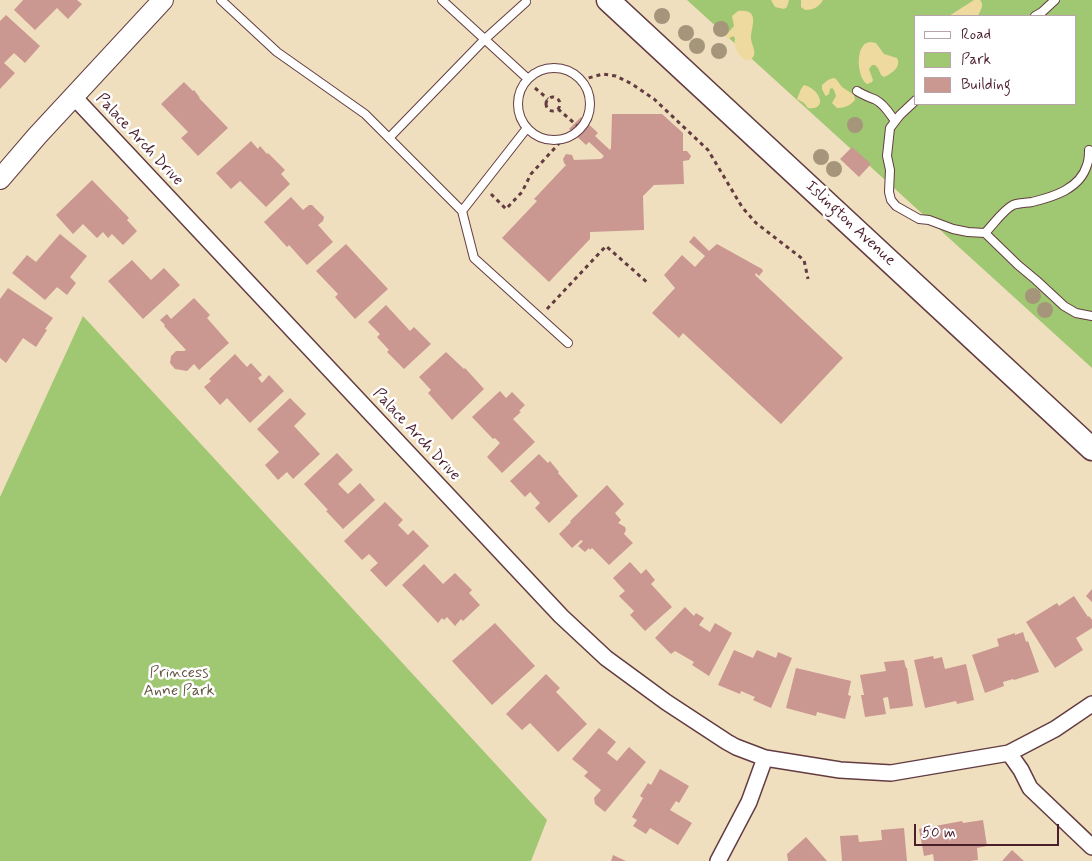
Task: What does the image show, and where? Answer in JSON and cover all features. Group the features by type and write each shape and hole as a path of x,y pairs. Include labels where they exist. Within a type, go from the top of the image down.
{"main road":[{"name":"Islington Avenue","path":"608,0 1092,449"}],"street":[{"path":"0,179 163,0"},
{"name":"Palace Arch Drive","path":"74,97 561,616 606,658 666,702 727,742 765,758 840,770 891,773 1009,753 1055,729 1092,704"},
{"path":"1009,753 1021,770 1030,788 1092,848"},
{"path":"718,861 749,802 765,758"}],"lane":[{"path":"221,0 276,52 365,114 462,211 474,258 568,344"},
{"path":"442,0 528,79"},
{"path":"1037,15 1055,0"},
{"path":"389,138 485,40 526,2"},
{"path":"547,68 559,68 570,71 581,80 586,86 590,97 590,108 587,119 581,129 563,139 548,140 537,136 527,128 521,120 518,98 528,79 537,72 547,68"},
{"path":"857,91 885,107 895,121"},
{"path":"914,102 890,128 887,156 890,170 889,192 891,200 896,206 919,219 929,220 953,229 985,233 1064,306 1076,313 1092,316"},
{"path":"462,211 527,128"},
{"path":"985,233 1013,205 1060,194 1073,185 1084,174 1088,164 1089,150"}],"path":[{"path":"581,80 603,74 616,76 654,99 708,150 742,207 756,223 804,260 808,279"},
{"path":"552,97 557,98 560,104 558,109 552,111 548,109 546,101 552,97"},
{"path":"558,109 581,129"},
{"path":"482,185 506,209 522,192 531,174 563,139"},
{"path":"539,318 606,246 649,284"}],"green space":[{"path":"687,0 1092,0 1092,368"},
{"name":"Princess Anne Park","path":"83,316 547,820 531,861 0,861 0,497"}],"sand":[{"path":"771,0 789,0 787,7 784,9 775,7"},
{"path":"801,0 823,0 816,8 805,10 801,7"},
{"path":"974,0 980,0 982,4 978,15 951,15"},
{"path":"738,11 750,12 752,15 751,38 754,55 751,60 742,58 737,52 733,36 728,39 726,37 734,26 732,16"},
{"path":"870,42 876,43 884,54 897,58 898,64 893,72 884,77 875,65 872,65 869,69 873,80 867,84 860,71 859,54 863,46"},
{"path":"833,78 854,95 855,100 849,105 837,108 832,103 836,96 832,88 829,94 825,95 822,85"},
{"path":"804,85 815,91 818,95 820,103 818,106 808,108 797,99"}],"building":[{"path":"23,0 77,0 82,4 68,19 57,8 35,30 14,10"},
{"path":"6,15 40,46 25,63 14,53 4,63 15,73 0,89 0,21"},
{"path":"184,82 194,90 199,98 228,128 198,156 181,138 188,132 161,104"},
{"path":"612,114 662,114 683,133 683,151 687,151 691,156 689,160 683,161 684,184 654,185 643,196 644,230 590,232 590,239 549,282 502,238 537,201 534,199 566,165 563,159 566,154 572,155 574,160 601,159 604,156 589,142 586,145 569,129 581,117 598,133 595,136 610,150"},
{"path":"251,141 258,149 260,146 285,170 281,174 290,184 266,207 240,181 231,189 216,173"},
{"path":"852,147 871,164 859,177 840,159"},
{"path":"92,180 129,218 127,220 137,231 123,245 112,234 108,238 103,232 97,238 83,224 73,234 56,215"},
{"path":"291,197 303,210 312,205 324,217 323,221 318,225 333,242 307,265 264,222"},
{"path":"60,234 87,256 70,277 76,283 67,295 57,287 45,300 12,273 27,255 36,262"},
{"path":"694,236 709,251 717,244 762,269 763,271 759,276 756,273 755,275 843,358 781,424 683,333 679,338 652,313 675,288 664,275 682,255 695,267 705,256 689,242"},
{"path":"346,244 388,289 355,319 335,297 338,294 316,271"},
{"path":"132,260 151,280 164,268 180,285 143,319 108,281"},
{"path":"8,288 53,318 36,347 23,338 6,363 0,358 0,299"},
{"path":"194,298 210,315 207,318 229,343 199,370 194,364 187,371 175,369 170,363 171,356 176,351 186,350 160,320 167,314 171,319"},
{"path":"386,305 410,331 414,327 431,344 404,369 387,352 389,350 377,337 380,334 368,322"},
{"path":"446,352 465,368 484,389 452,420 428,393 431,390 419,377"},
{"path":"235,354 247,367 251,363 262,375 258,378 262,383 269,375 284,391 250,423 227,398 220,405 204,387 211,381 209,379"},
{"path":"500,391 506,398 512,392 525,405 519,411 521,412 513,419 535,442 502,473 487,457 500,443 495,438 493,439 472,417"},
{"path":"290,398 306,414 294,426 320,454 293,479 287,472 278,480 265,465 279,452 257,429"},
{"path":"337,453 353,470 338,484 348,494 360,483 375,500 343,529 304,484"},
{"path":"539,454 548,463 550,461 578,496 549,523 535,508 540,503 530,492 525,497 510,481"},
{"path":"607,485 624,504 615,513 621,520 618,523 625,527 624,534 633,543 609,565 592,548 585,552 578,546 583,541 581,540 572,548 559,534"},
{"path":"385,502 403,520 398,525 408,535 413,530 429,546 386,587 370,570 378,563 369,554 362,560 344,541"},
{"path":"630,562 641,574 646,569 655,580 651,584 672,607 645,631 630,615 634,611 619,596 625,591 613,578"},
{"path":"424,564 443,584 455,573 472,590 469,593 480,605 463,621 461,619 455,626 447,617 444,620 442,618 438,623 402,585"},
{"path":"1092,589 1092,602 1086,596"},
{"path":"1074,596 1092,620 1092,628 1076,638 1083,650 1055,668 1026,622 1057,603 1059,606"},
{"path":"685,607 694,616 696,613 704,618 699,625 710,632 715,623 732,633 709,676 692,665 694,662 675,651 671,654 655,638"},
{"path":"495,623 535,666 492,705 452,661"},
{"path":"1023,632 1039,672 1003,682 1004,686 985,693 972,655 999,646 997,639"},
{"path":"734,650 753,658 757,650 776,658 778,652 792,658 771,708 753,700 755,697 741,691 740,694 718,685"},
{"path":"933,656 934,659 942,657 945,669 966,664 974,700 957,704 956,701 925,708 914,660"},
{"path":"904,660 913,706 890,709 888,697 883,698 886,714 865,717 861,695 864,695 860,675 886,671 884,662"},
{"path":"796,668 851,681 848,695 851,696 845,719 817,712 816,716 786,708"},
{"path":"546,674 560,688 556,692 587,724 558,752 530,723 522,730 506,714"},
{"path":"599,728 616,742 607,753 617,761 629,747 646,762 605,812 595,804 594,798 601,790 584,776 588,772 572,759"},
{"path":"660,769 689,786 679,803 676,801 670,810 692,823 678,845 650,828 646,834 633,826 637,820 632,817 643,798 640,796 648,783 651,785"},
{"path":"983,820 987,846 977,848 978,860 934,861 933,854 924,856 919,829 962,821 963,823"},
{"path":"904,828 907,861 842,861 840,836 858,835 859,842 882,840 881,830"},
{"path":"806,837 827,861 788,861 787,854"},
{"path":"1012,850 1024,861 1002,861"},
{"path":"613,855 626,861 611,861"}]}
